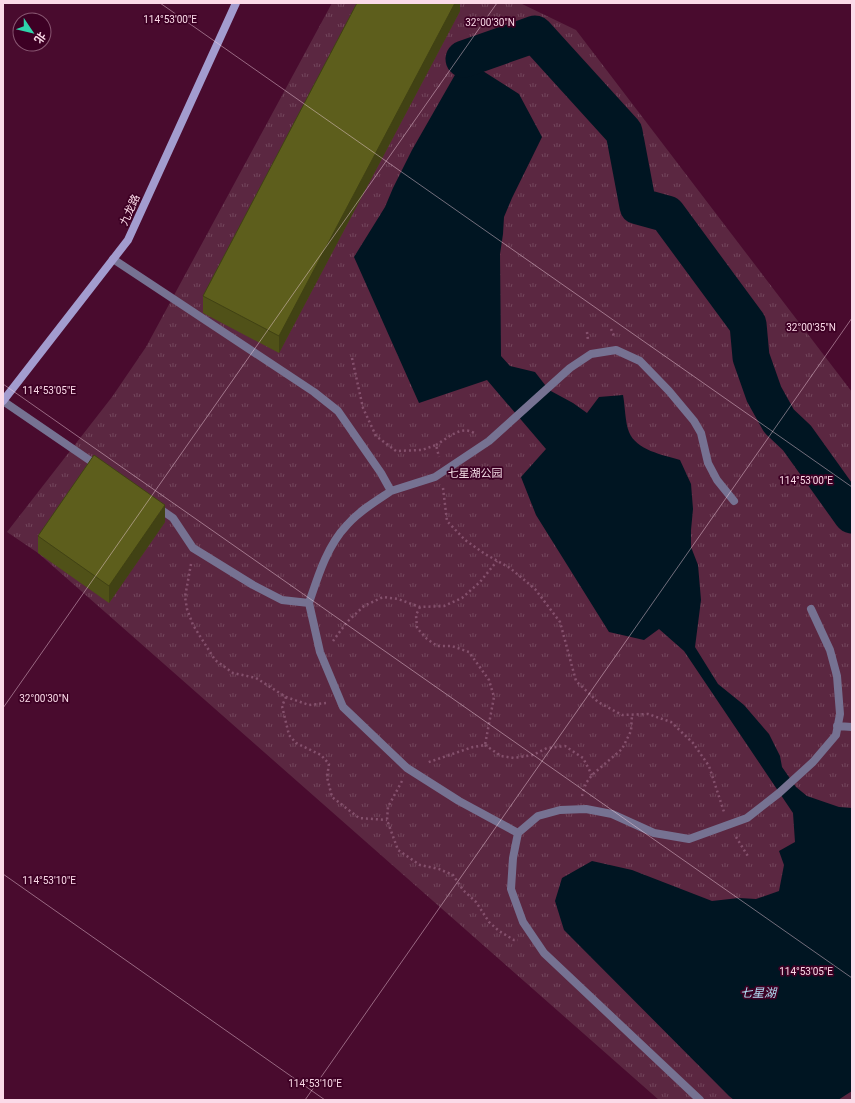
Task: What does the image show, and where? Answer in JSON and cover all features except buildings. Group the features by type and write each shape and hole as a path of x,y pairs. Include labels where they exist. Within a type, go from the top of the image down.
{"main road":[{"name":"九龙路","path":"3,401 128,240 236,3"}],"lane":[{"path":"113,259 314,392 338,411 381,472 391,491"},
{"path":"518,833 460,801 407,768 343,707 320,652 309,602 321,568 333,544 347,525 391,491 435,477 489,441 570,368 591,354 616,350 640,361 669,391 694,421 701,433 708,462 717,480 734,501"},
{"path":"3,401 107,473"},
{"path":"153,504 173,518 193,548 253,586 282,600 309,602"},
{"path":"700,1100 544,954 523,922 511,889 513,858 518,833 538,816 560,810 586,809 612,814 654,833 689,839 747,818 779,793 813,762 836,734 840,714 837,676 830,650 811,609"},
{"path":"838,726 852,727"}],"path":[{"path":"352,358 363,408 376,436 396,451 422,450 460,431 470,430 489,441"},
{"path":"436,444 447,520 466,540 485,554 510,568 535,589 560,622 576,681 598,702 622,715 648,714 672,722 693,743 709,766 728,826 749,858"},
{"path":"193,548 185,597 187,609 193,625 216,660 233,673 256,678 286,697 309,705 330,702 338,696"},
{"path":"320,652 335,638 347,622 364,606 383,597 398,599 420,607 444,606 462,598 480,582 497,561"},
{"path":"286,697 282,706 289,735 296,743 321,754 329,764 327,777 332,797 359,818 387,820"},
{"path":"586,809 582,796 586,783 592,775 622,749 631,731 632,714"},
{"path":"485,745 501,756 514,758 533,755 547,748 565,746 583,758 592,775"}],"green space":[{"name":"七星湖公园","path":"332,3 520,3 576,30 852,392 852,1100 659,1100 38,553 7,532 112,397 146,347"}],"water":[{"name":"七星湖","path":"464,59 519,94 542,137 504,217 500,254 501,356 510,366 535,372 549,390 573,403 587,413 599,397 623,395 629,432 633,438 651,451 680,460 691,484 693,509 691,547 698,565 701,600 695,647 718,684 744,705 769,734 780,756 782,767 796,787 807,796 839,807 852,808 852,1091 838,1100 734,1100 564,930 555,901 562,878 592,861 632,870 712,901 739,898 756,899 779,891 784,865 779,851 795,842 793,813 684,651 659,629 644,640 609,632 536,515 521,477 546,449 487,380 419,403 354,257 385,207 412,150"}],"waterway":[{"path":"464,59 535,34 624,132 638,206 667,214 748,324 751,357 764,394 779,421 797,438 852,515"}]}
